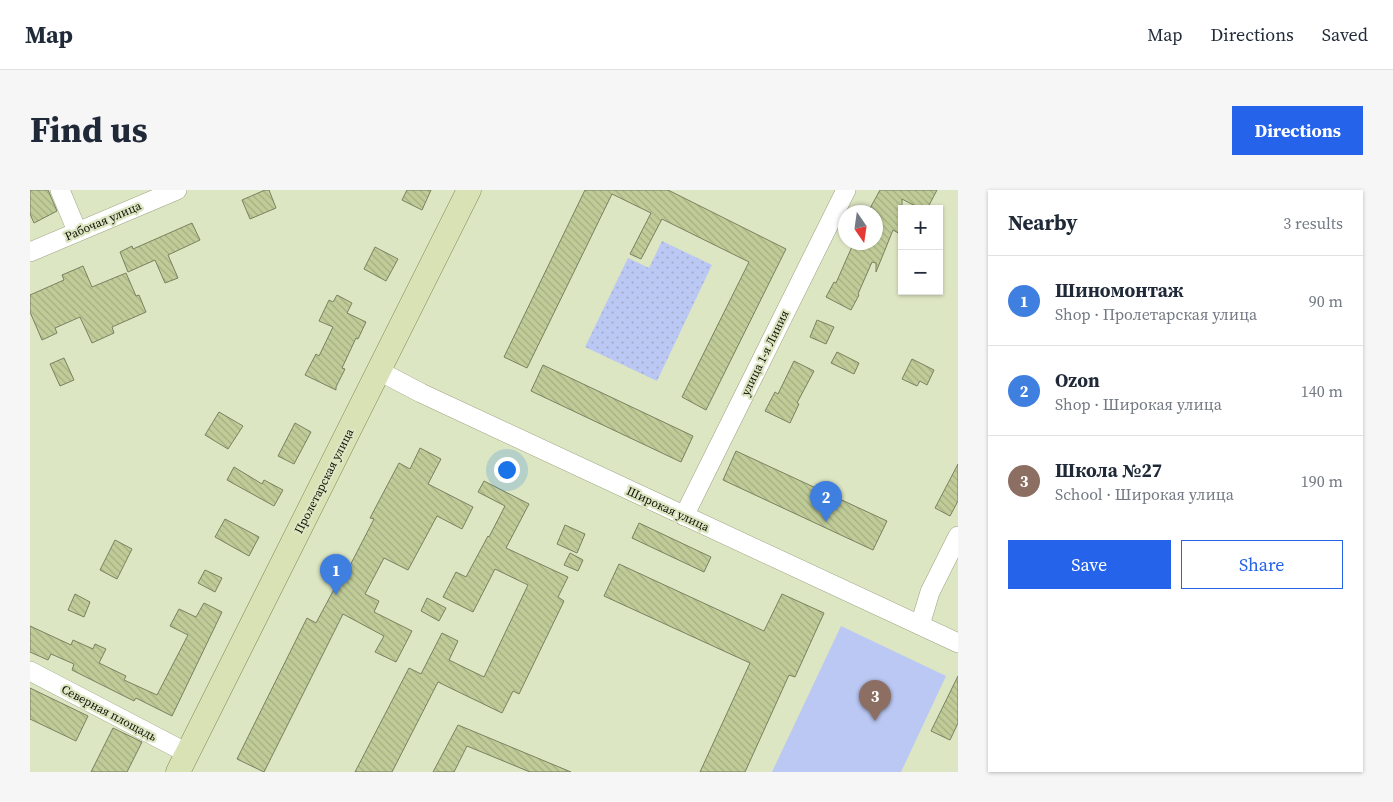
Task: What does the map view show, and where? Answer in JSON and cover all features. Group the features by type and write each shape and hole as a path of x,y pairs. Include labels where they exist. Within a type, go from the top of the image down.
{"main road":[{"name":"Пролетарская улица","path":"183,763 469,190"}],"street":[{"path":"60,190 77,231"},
{"name":"Рабочая улица","path":"30,252 177,190"},
{"name":"улица 1-я Линия","path":"684,516 846,190"},
{"name":"Широкая улица","path":"379,371 421,393 958,643"},
{"path":"920,625 930,592 958,536"},
{"name":"Северная площадь","path":"30,671 183,763"}],"shaded area":[{"path":"662,241 712,265 657,381 585,347 628,258 649,268"},
{"path":"841,626 946,676 901,772 772,772"}],"building":[{"path":"30,190 48,190 57,211 34,223 30,214"},
{"path":"269,190 276,208 250,219 242,200"},
{"path":"407,190 431,190 422,210 402,200"},
{"path":"585,190 668,190 786,249 706,410 682,397 749,262 662,219 641,259 630,254 651,213 612,194 527,368 504,357"},
{"path":"880,190 937,190 929,205 913,205 902,199 902,205 898,205 898,233 893,230 876,272 876,263 872,262 851,310 826,297 834,282 836,283 850,250 883,250 883,205 872,205"},
{"path":"192,223 200,240 168,255 178,278 165,283 155,260 128,272 120,252 132,246 133,249"},
{"path":"375,247 398,259 386,281 364,269"},
{"path":"83,266 92,287 126,273 136,296 139,295 146,312 112,327 114,333 92,343 80,317 55,328 57,333 42,340 30,312 30,295 64,280 62,275"},
{"path":"337,295 352,303 347,313 366,322 342,368 345,369 336,390 305,375 316,354 319,356 333,327 319,321 329,300 333,302"},
{"path":"817,320 834,327 826,344 810,337"},
{"path":"837,352 859,363 854,374 831,363"},
{"path":"64,358 74,380 60,386 50,364"},
{"path":"912,359 934,370 927,385 920,381 917,386 902,379"},
{"path":"794,361 814,371 797,403 799,404 790,423 765,411 775,392 778,394"},
{"path":"543,365 693,436 681,462 531,391"},
{"path":"219,412 243,426 228,449 205,435"},
{"path":"295,423 311,432 294,464 278,456"},
{"path":"420,448 441,459 428,484 473,507 462,529 437,516 408,570 384,558 365,594 379,601 374,612 412,631 396,662 375,652 384,636 343,614 264,772 237,759 307,618 316,623 339,580 342,581 374,519 370,518 399,463 410,469"},
{"path":"736,451 887,521 873,550 723,480"},
{"path":"958,464 958,501 950,516 935,508"},
{"path":"234,467 262,484 264,480 283,490 274,506 227,480"},
{"path":"484,481 529,504 506,548 568,577 558,597 564,601 519,694 513,691 502,713 438,682 392,772 355,772 409,668 421,674 442,633 458,641 449,660 484,677 528,585 495,569 473,612 443,597 456,572 466,577 505,506 478,492"},
{"path":"225,519 259,537 249,556 215,537"},
{"path":"639,523 711,557 704,572 632,538"},
{"path":"565,525 585,534 577,553 557,544"},
{"path":"115,540 132,549 117,579 100,570"},
{"path":"570,553 583,560 578,571 564,565"},
{"path":"619,564 764,631 782,594 824,613 795,677 789,675 745,772 700,772 750,663 604,596"},
{"path":"205,570 222,578 215,592 198,583"},
{"path":"75,594 90,602 84,617 68,610"},
{"path":"427,598 446,608 439,621 421,611"},
{"path":"204,603 222,612 172,716 136,698 134,701 72,670 74,664 51,654 48,660 30,652 30,626 71,645 73,640 93,649 95,644 106,649 99,663 126,676 124,680 157,695 188,635 170,626 179,609 196,617"},
{"path":"958,676 958,723 950,740 931,731"},
{"path":"30,688 88,716 76,741 30,719"},
{"path":"458,725 571,772 530,772 467,746 454,772 433,772"},
{"path":"113,728 142,742 127,772 91,772"}],"place":[{"name":"Ozon","path":"826,522"},
{"name":"Шиномонтаж","path":"336,595"},
{"name":"Школа №27","path":"875,721"}]}
